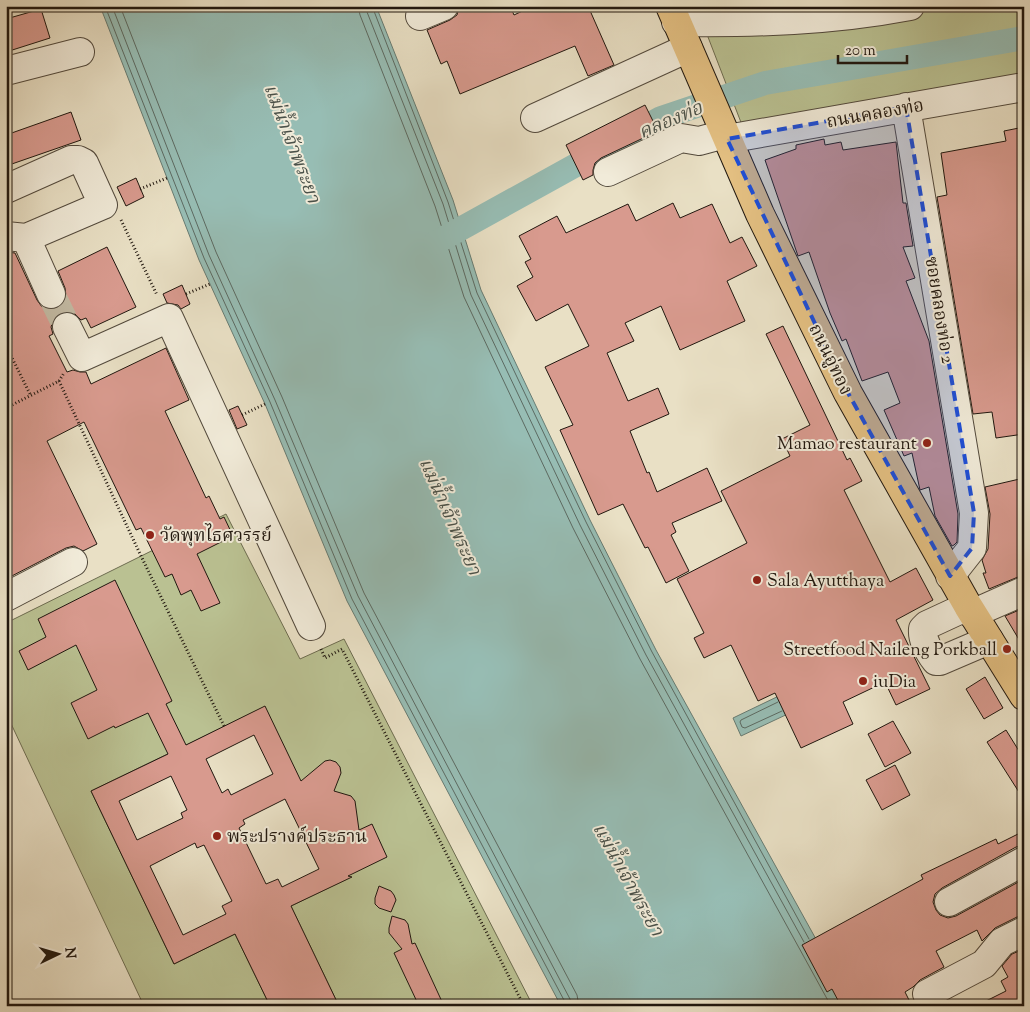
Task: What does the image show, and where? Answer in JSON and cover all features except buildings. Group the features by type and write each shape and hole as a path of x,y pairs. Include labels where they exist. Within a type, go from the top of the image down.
{"main road":[{"name":"ถนนอู่ทอง","path":"673,14 760,214 848,394 950,576 1024,696"}],"street":[{"path":"420,16 444,6"},
{"path":"673,14 741,23 802,21 910,6"},
{"path":"6,71 80,52"},
{"path":"535,118 692,58"},
{"name":"ถนนคลองท่อ","path":"608,172 682,138 699,142 724,132 906,107 1024,87"},
{"name":"ซอยคลองท่อ 2","path":"906,107 974,513 972,548 950,576"},
{"path":"6,189 70,160 78,160 84,163 103,205 16,237 51,294"},
{"path":"66,328 82,357 169,318 311,626"},
{"path":"6,597 73,562"},
{"path":"989,640 940,662 932,657 924,640 923,629 927,625 1024,591"},
{"path":"948,902 1024,860"},
{"path":"927,994 984,964 1002,942 1024,930"}],"path":[{"path":"140,188 167,178"},
{"path":"103,205 120,218 169,318"},
{"path":"186,294 210,284"},
{"path":"6,346 31,396"},
{"path":"6,408 59,381 68,364 82,357"},
{"path":"59,381 141,556 224,726"},
{"path":"244,414 265,404"},
{"path":"311,626 325,658 342,649 524,1006"}],"highlighted area":[{"path":"906,107 974,513 972,548 950,576 848,393 727,139"}],"green space":[{"path":"696,6 1024,6 1024,76 742,125"},
{"path":"226,514 300,659 344,639 533,1006 339,1006 291,906 347,879 265,707 91,791 174,964 235,934 270,1006 144,1006 6,713 6,623"}],"water":[{"name":"แม่น้ำเจ้าพระยา","path":"100,6 376,6 453,200 481,290 590,520 656,650 853,1006 561,1006 347,601 265,404 199,260"},
{"path":"783,694 792,712 741,736 733,718"}],"waterway":[{"name":"คลองท่อ","path":"435,243 661,118 765,83 1024,38"}],"tunnel":[{"path":"51,294 67,327"}],"place":[{"name":"Mamao restaurant","path":"927,443"},
{"name":"วัดพุทไธศวรรย์","path":"150,535"},
{"name":"Sala Ayutthaya","path":"757,580"},
{"name":"Streetfood Naileng Porkball","path":"1007,649"},
{"name":"iuDia","path":"863,681"},
{"name":"พระปรางค์ประธาน","path":"217,836"}]}
